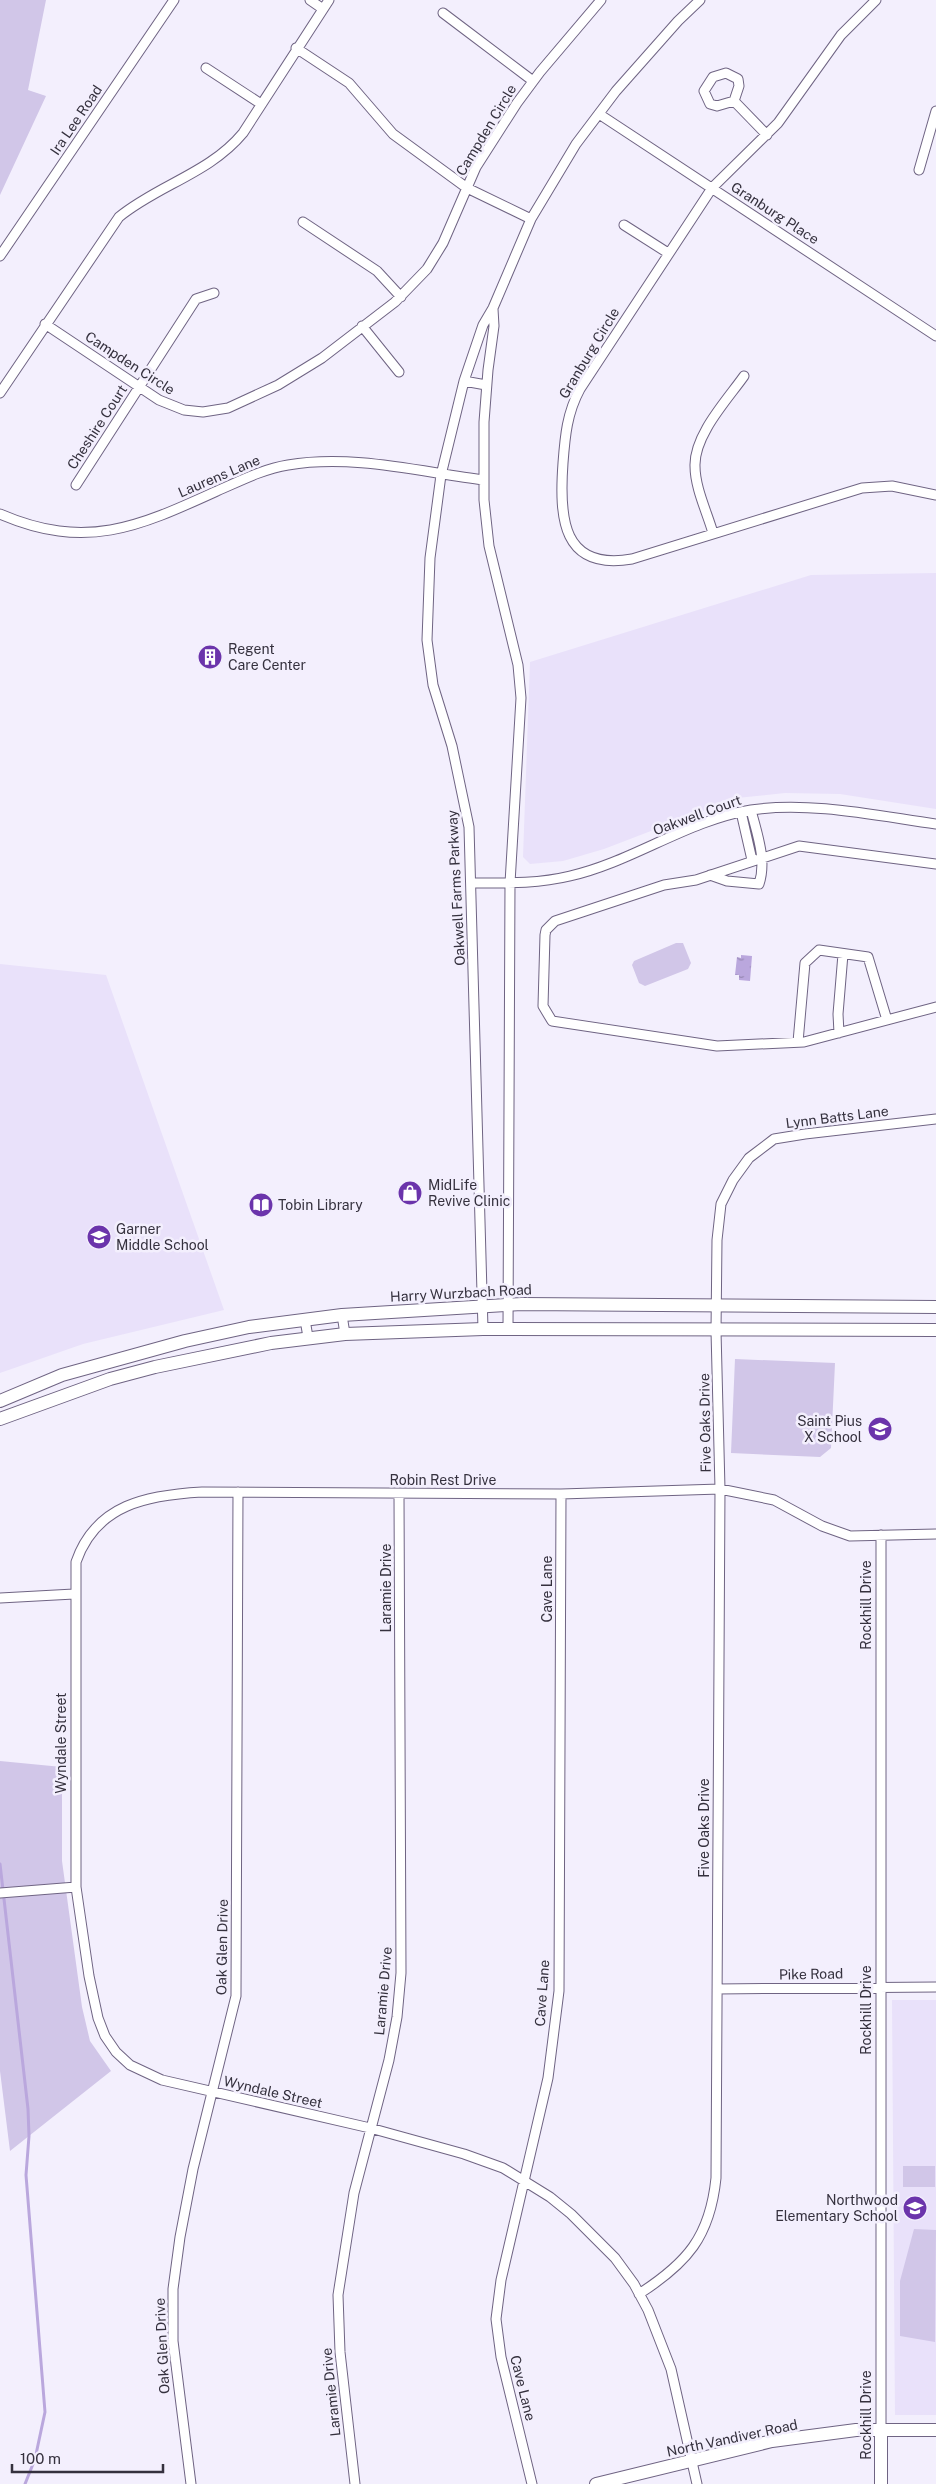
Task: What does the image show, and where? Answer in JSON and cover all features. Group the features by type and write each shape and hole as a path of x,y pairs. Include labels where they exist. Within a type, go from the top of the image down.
{"main road":[{"name":"Harry Wurzbach Road","path":"0,1401 62,1375 216,1334 342,1315 508,1304 936,1307"},
{"path":"0,1419 110,1379 155,1367 208,1355 308,1337 483,1329 936,1330"},
{"name":"North Vandiver Road","path":"596,2484 772,2441 850,2430 936,2430"},
{"name":"Rockhill Drive","path":"881,2431 881,2484"}],"street":[{"name":"Ira Lee Road","path":"0,256 174,0"},
{"path":"310,0 323,9"},
{"path":"0,393 119,217 133,205 215,160 238,140 296,48 329,0"},
{"name":"Campden Circle","path":"45,324 159,400 184,410 203,412 228,408 278,385 322,358 401,297 435,256 476,167 533,81 601,0"},
{"name":"Oakwell Farms Parkway","path":"483,1329 469,827 463,792 433,685 427,640 430,558 441,474 464,380 483,325 493,308 531,219 576,144 599,114 676,23 700,0"},
{"name":"Granburg Circle","path":"876,0 841,35 778,123 712,188 572,404 567,421 562,475 563,521 569,536 582,552 596,560 612,563 632,559 862,488 892,486 936,495"},
{"path":"443,12 533,81"},
{"path":"296,48 349,83 393,134 467,188 531,219"},
{"path":"206,68 261,104"},
{"path":"734,101 767,135"},
{"path":"918,170 936,111"},
{"name":"Granburg Place","path":"599,114 936,336"},
{"path":"303,222 378,271 401,297"},
{"path":"624,225 668,254"},
{"name":"Cheshire Court","path":"76,485 196,299 214,293"},
{"name":"Oakwell Farms Parkway","path":"493,308 494,326 486,385 484,480 489,546 518,665 521,698 510,882 508,1329"},
{"path":"362,326 399,372"},
{"path":"713,533 696,477 696,451 702,436 744,376"},
{"path":"464,380 486,385"},
{"name":"Laurens Lane","path":"0,514 44,529 71,534 98,533 131,527 155,519 242,479 286,465 326,461 349,462 484,480"},
{"name":"Oakwell Court","path":"472,882 538,882 571,876 724,817 751,810 777,808 817,809 936,824"},
{"path":"710,875 727,881 760,884 762,857 751,810"},
{"path":"741,812 752,860"},
{"path":"936,864 799,846 696,880 664,885 555,921 546,930 545,935 543,1006 552,1021 717,1046 798,1042 936,1007"},
{"path":"798,1042 805,963 819,950 868,957 887,1020"},
{"path":"838,1033 843,954"},
{"name":"Lynn Batts Lane","path":"716,1331 717,1240 721,1204 741,1169 766,1144 774,1139 805,1134 936,1119"},
{"path":"342,1315 345,1334"},
{"path":"305,1320 308,1337"},
{"name":"Five Oaks Drive","path":"639,2294 665,2277 684,2259 700,2237 710,2214 716,2178 720,1488 716,1331"},
{"path":"150,1351 155,1367"},
{"name":"Robin Rest Drive","path":"74,1594 76,1562 80,1550 93,1529 112,1514 134,1503 181,1493 561,1494 720,1488 774,1500 836,1532 850,1536 936,1534"},
{"name":"Oak Glen Drive","path":"191,2484 174,2350 174,2289 180,2237 212,2092 236,1996 238,1492"},
{"name":"Laramie Drive","path":"355,2484 340,2352 338,2295 354,2193 389,2060 397,2017 401,1973 399,1494"},
{"name":"Cave Lane","path":"532,2484 501,2357 496,2318 500,2280 548,2078 558,1991 561,1494"},
{"name":"Rockhill Drive","path":"881,1536 881,2431"},
{"path":"0,1598 74,1594"},
{"name":"Wyndale Street","path":"74,1594 76,1887 94,2001 105,2036 116,2052 130,2064 147,2074 170,2082 370,2128 464,2154 503,2168 572,2214 615,2258 639,2294 661,2339 671,2369 697,2484"},
{"path":"0,1894 76,1887"},
{"name":"Pike Road","path":"717,1989 880,1986 936,1987"}],"shaded area":[{"path":"0,0 46,0 28,90 46,96 0,195"},
{"path":"936,573 936,809 840,794 785,793 737,798 604,849 563,861 530,864 523,857 530,662 811,575"},
{"path":"676,943 683,943 691,963 688,969 645,986 639,983 632,965 634,961"},
{"name":"Garner Middle School","path":"0,964 106,975 224,1310 83,1344 0,1373"},
{"path":"735,1359 835,1363 831,1448 820,1457 731,1453"},
{"path":"0,1761 62,1767 62,1861 82,2007 90,2041 111,2071 10,2151 0,2071"},
{"name":"Northwood Elementary School","path":"892,2000 936,2000 936,2415 895,2415"},
{"path":"903,2166 935,2166 935,2187 903,2187"},
{"path":"914,2229 936,2230 935,2342 900,2336 900,2281"}],"water":[{"path":"741,955 752,956 750,981 739,980 739,975 735,975 737,957 741,958"}],"waterway":[{"path":"0,1864 28,2109 29,2136 26,2175 45,2412 35,2459 25,2484"}],"place":[{"name":"Regent Care Center","path":"210,657"},
{"name":"MidLife Revive Clinic","path":"410,1193"},
{"name":"Tobin Library","path":"261,1205"},
{"name":"Garner Middle School","path":"99,1237"},
{"name":"Saint Pius X School","path":"880,1429"},
{"name":"Northwood Elementary School","path":"915,2208"}]}
